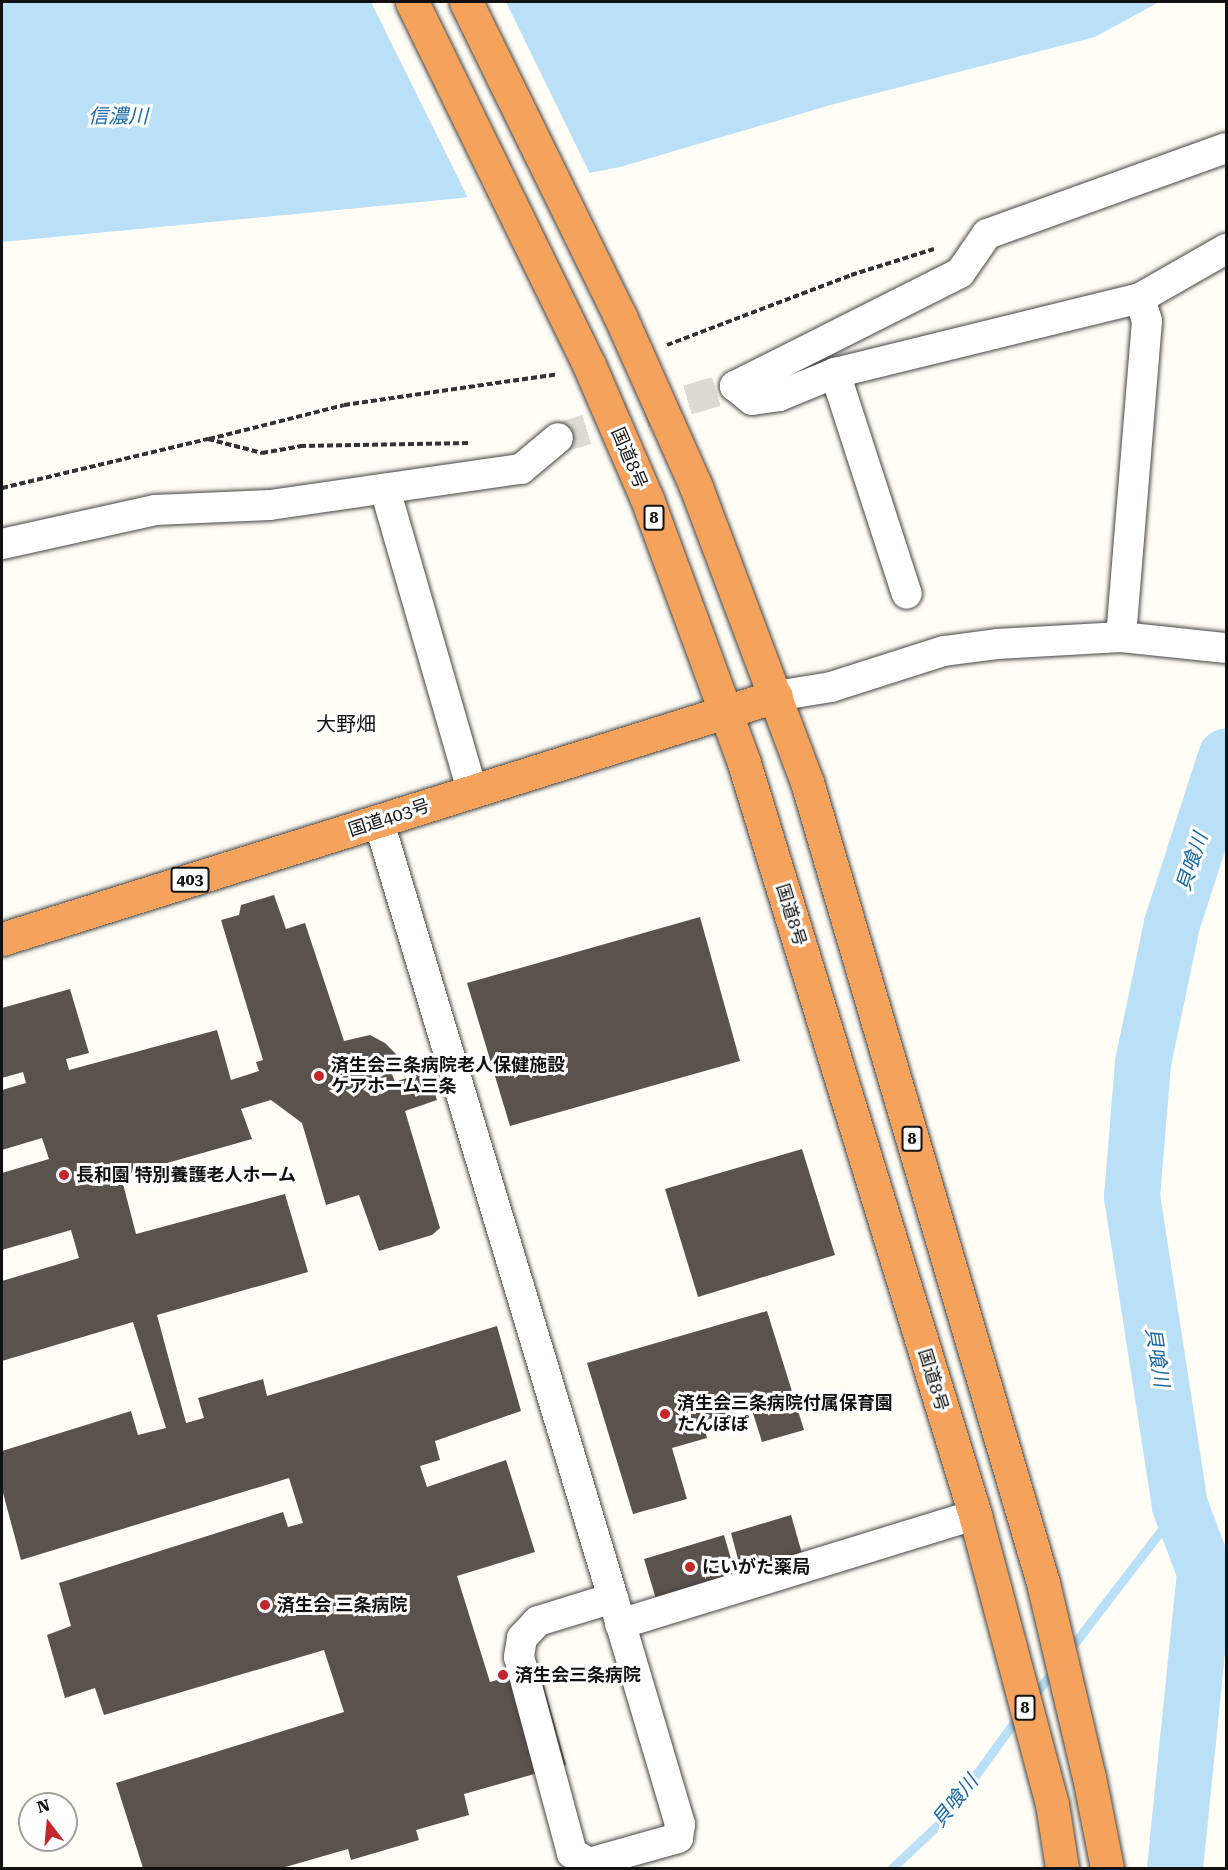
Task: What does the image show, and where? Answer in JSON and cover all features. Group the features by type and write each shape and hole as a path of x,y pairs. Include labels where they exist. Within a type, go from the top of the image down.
{"highway":[{"name":"国道8号","path":"412,2 572,329 647,499 726,711 975,1515 998,1611 1052,1804 1062,1869"},
{"name":"8","path":"466,2 620,316 701,498 811,794 1043,1583 1089,1777 1107,1869"},
{"name":"国道403号","path":"2,939 776,696"}],"street":[{"path":"1223,153 987,234 960,273 735,386 752,400 779,396 835,373 1140,298 1227,249"},
{"path":"1120,637 1148,321 1140,298"},
{"path":"835,373 907,594"},
{"path":"2,544 155,510 270,505 521,469 558,438"},
{"path":"385,489 472,790"},
{"path":"776,696 831,687 944,651 1120,637 1227,648"},
{"path":"379,822 616,1611 680,1824 678,1838 589,1863 572,1853 519,1657 522,1638 538,1621 616,1611 975,1515"}],"path":[{"path":"664,346 851,275 987,234"},
{"path":"2,488 208,440 344,405 541,379 560,373"},
{"path":"208,440 262,453 300,446 478,443"}],"water":[{"name":"信濃川","path":"2,2 1159,2 1095,37 834,104 620,167 462,198 2,242"}],"pier":[{"path":"371,2 506,2 591,176 469,200"}],"building":[{"name":"済生会 三条病院","path":"274,895 286,929 305,923 344,1041 370,1035 385,1043 396,1054 389,1066 395,1082 427,1071 437,1100 405,1111 440,1228 432,1235 379,1251 359,1195 326,1205 302,1123 271,1100 241,1109 252,1139 121,1176 136,1234 285,1194 308,1272 157,1315 186,1423 204,1418 198,1398 263,1379 267,1396 497,1326 521,1411 435,1441 440,1460 420,1466 427,1487 506,1460 535,1552 457,1576 490,1682 539,1668 566,1765 464,1794 469,1815 416,1830 419,1840 351,1860 348,1849 282,1868 143,1868 116,1783 344,1712 324,1650 104,1715 95,1688 65,1698 47,1635 71,1626 59,1583 283,1512 288,1527 303,1523 289,1478 21,1560 2,1489 2,1451 131,1411 138,1435 166,1428 133,1322 2,1361 2,1281 79,1258 71,1230 2,1250 2,1173 49,1159 42,1138 2,1150 2,1090 26,1083 23,1072 2,1078 2,1008 70,989 89,1053 66,1059 69,1070 217,1030 231,1080 259,1071 256,1062 263,1060 221,920 239,915 241,905"},
{"path":"700,917 740,1061 510,1126 467,983"},
{"path":"802,1149 835,1255 698,1297 665,1189"},
{"name":"済生会三条病院付属保育園 たんぽぽ","path":"767,1311 804,1430 762,1442 751,1407 702,1421 707,1438 672,1448 687,1499 633,1514 587,1363"},
{"path":"791,1515 803,1557 742,1574 731,1533"},
{"name":"にいがた薬局","path":"724,1535 736,1576 656,1599 644,1559"}],"waterway":[{"name":"貝喰川","path":"1175,1868 1205,1572 1180,1506 1132,1197 1143,1063 1172,924 1226,757"},
{"name":"貝喰川","path":"1067,1653 1180,1506"},
{"name":"貝喰川","path":"1032,1698 1055,1669"},
{"name":"貝喰川","path":"892,1868 943,1820 1020,1714"}],"tunnel":[{"path":"558,438 735,386"}],"place":[{"name":"済生会三条病院老人保健施設 ケアホーム三条","path":"319,1076"},
{"name":"長和園 特別養護老人ホーム","path":"64,1175"},
{"name":"済生会三条病院付属保育園 たんぽぽ","path":"665,1414"},
{"name":"にいがた薬局","path":"690,1567"},
{"name":"済生会 三条病院","path":"265,1605"},
{"name":"済生会三条病院","path":"503,1675"}],"district":[{"name":"大野畑","path":"346,724"}]}
